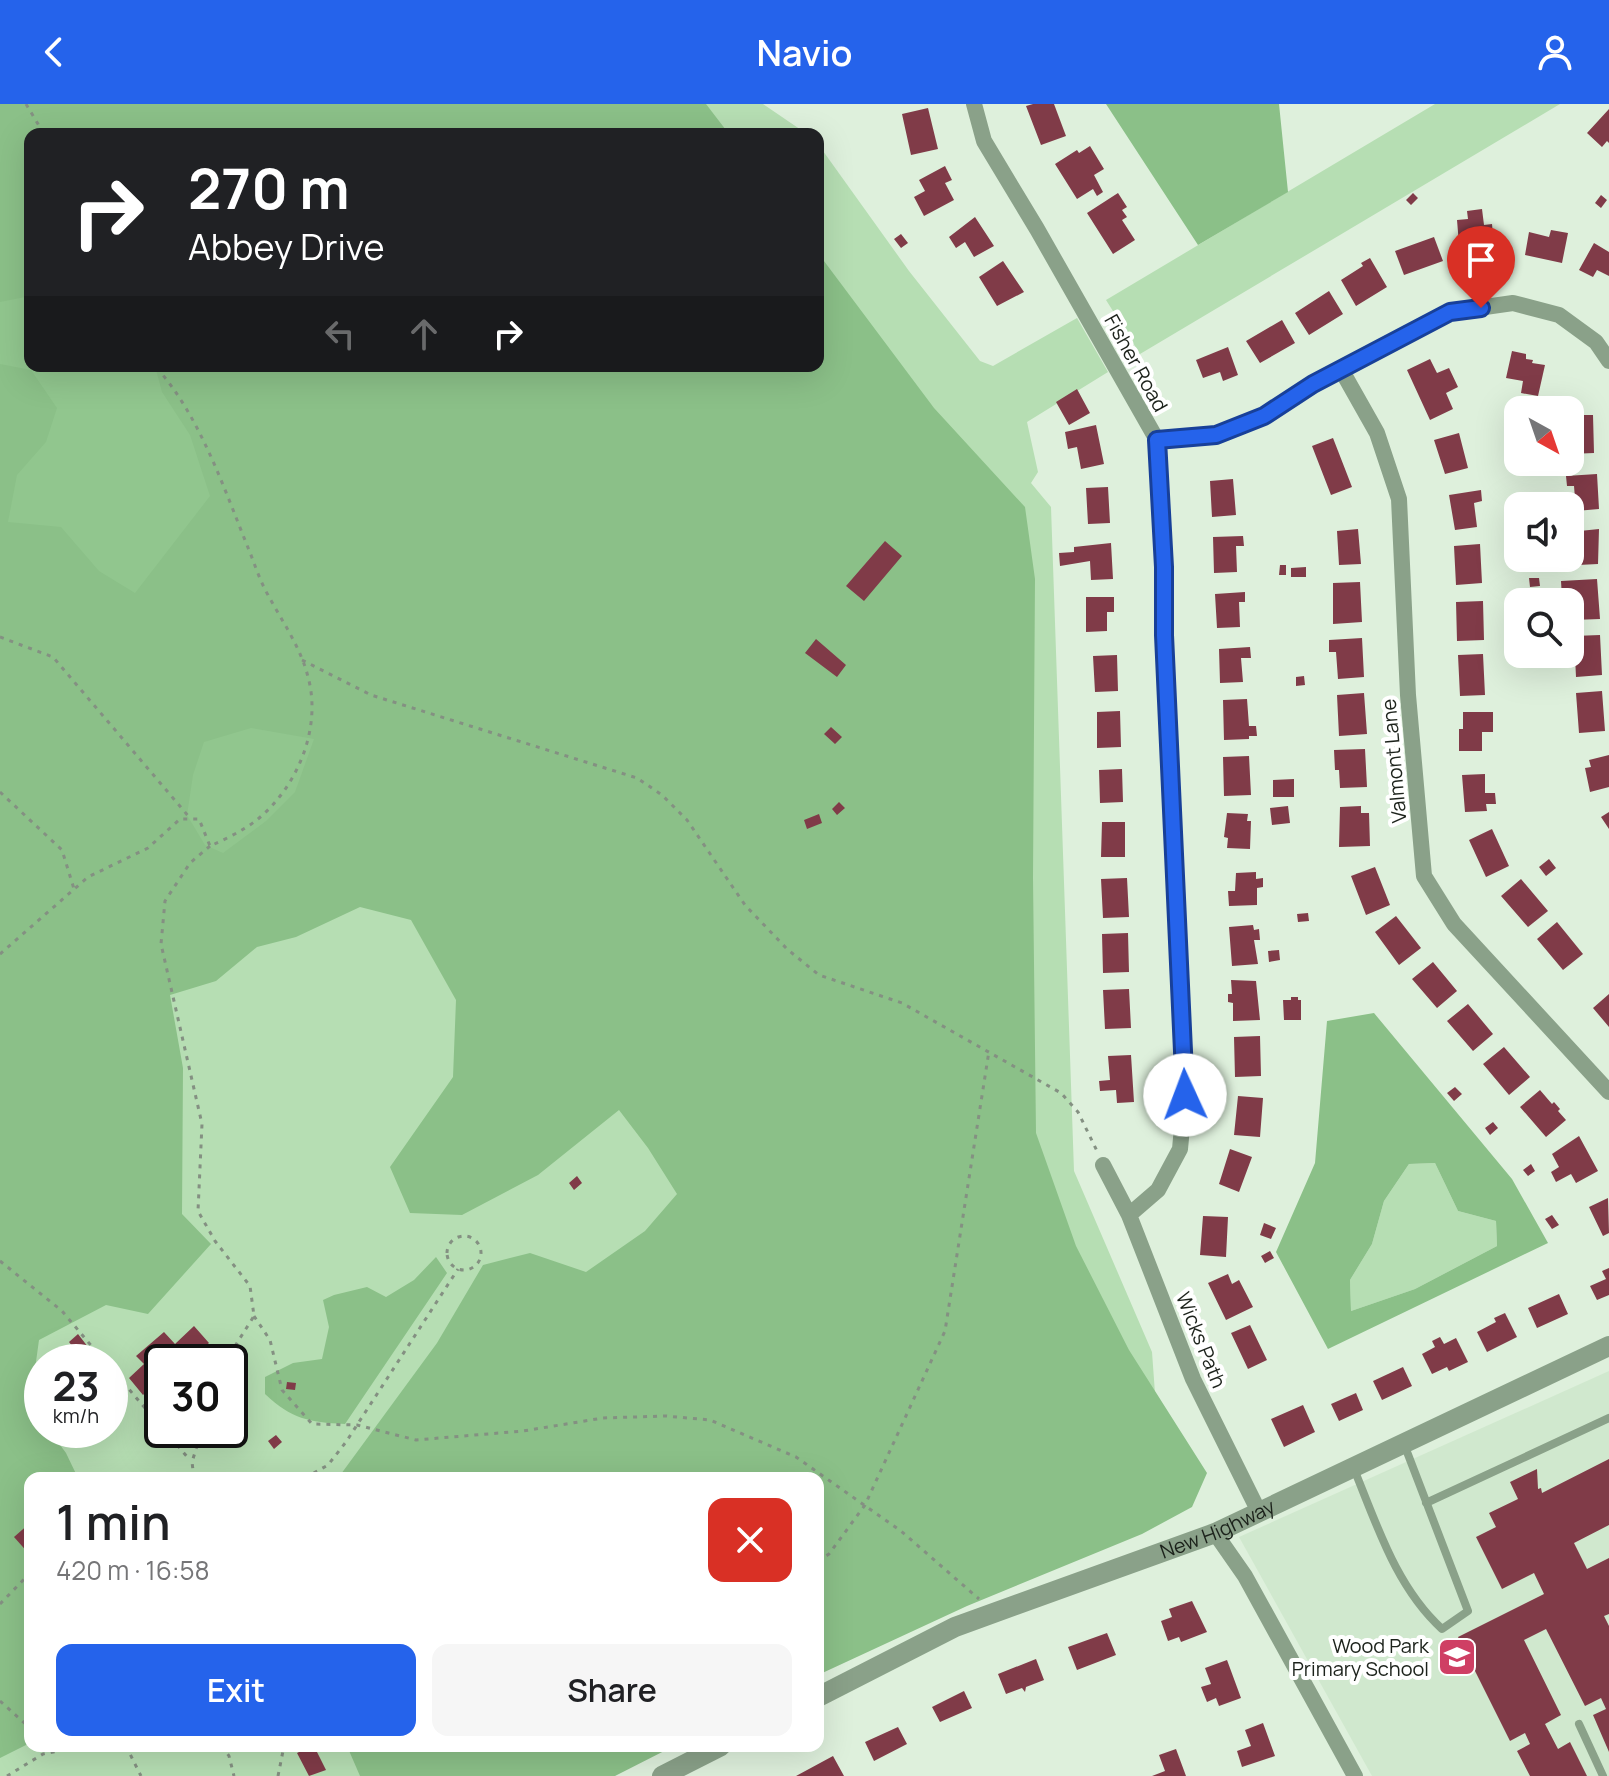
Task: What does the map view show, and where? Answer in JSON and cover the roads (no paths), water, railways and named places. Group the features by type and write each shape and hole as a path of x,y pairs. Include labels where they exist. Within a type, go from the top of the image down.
{"street":[{"name":"Fisher Road","path":"974,104 984,141 1157,440 1185,1095 1180,1149 1158,1190 1129,1215"},
{"path":"1157,440 1216,435 1264,416 1313,384 1450,312 1513,303 1559,315 1596,342 1609,361"},
{"name":"Valmont Lane","path":"1342,371 1377,433 1399,499 1408,695 1424,876 1454,924 1609,1091"},
{"name":"Wicks Path","path":"1103,1165 1129,1215 1193,1379 1259,1512"},
{"name":"New Highway","path":"824,1694 955,1627 1215,1533 1609,1346"},
{"path":"1215,1533 1245,1576 1355,1776"},
{"path":"662,1776 709,1752"}],"lane":[{"path":"1426,1503 1609,1418"},
{"path":"1353,1467 1390,1556 1421,1609 1442,1629 1468,1611 1404,1444"},
{"path":"1579,1724 1603,1776"}],"place":[{"name":"Wood Park Primary School","path":"1457,1657"}]}
